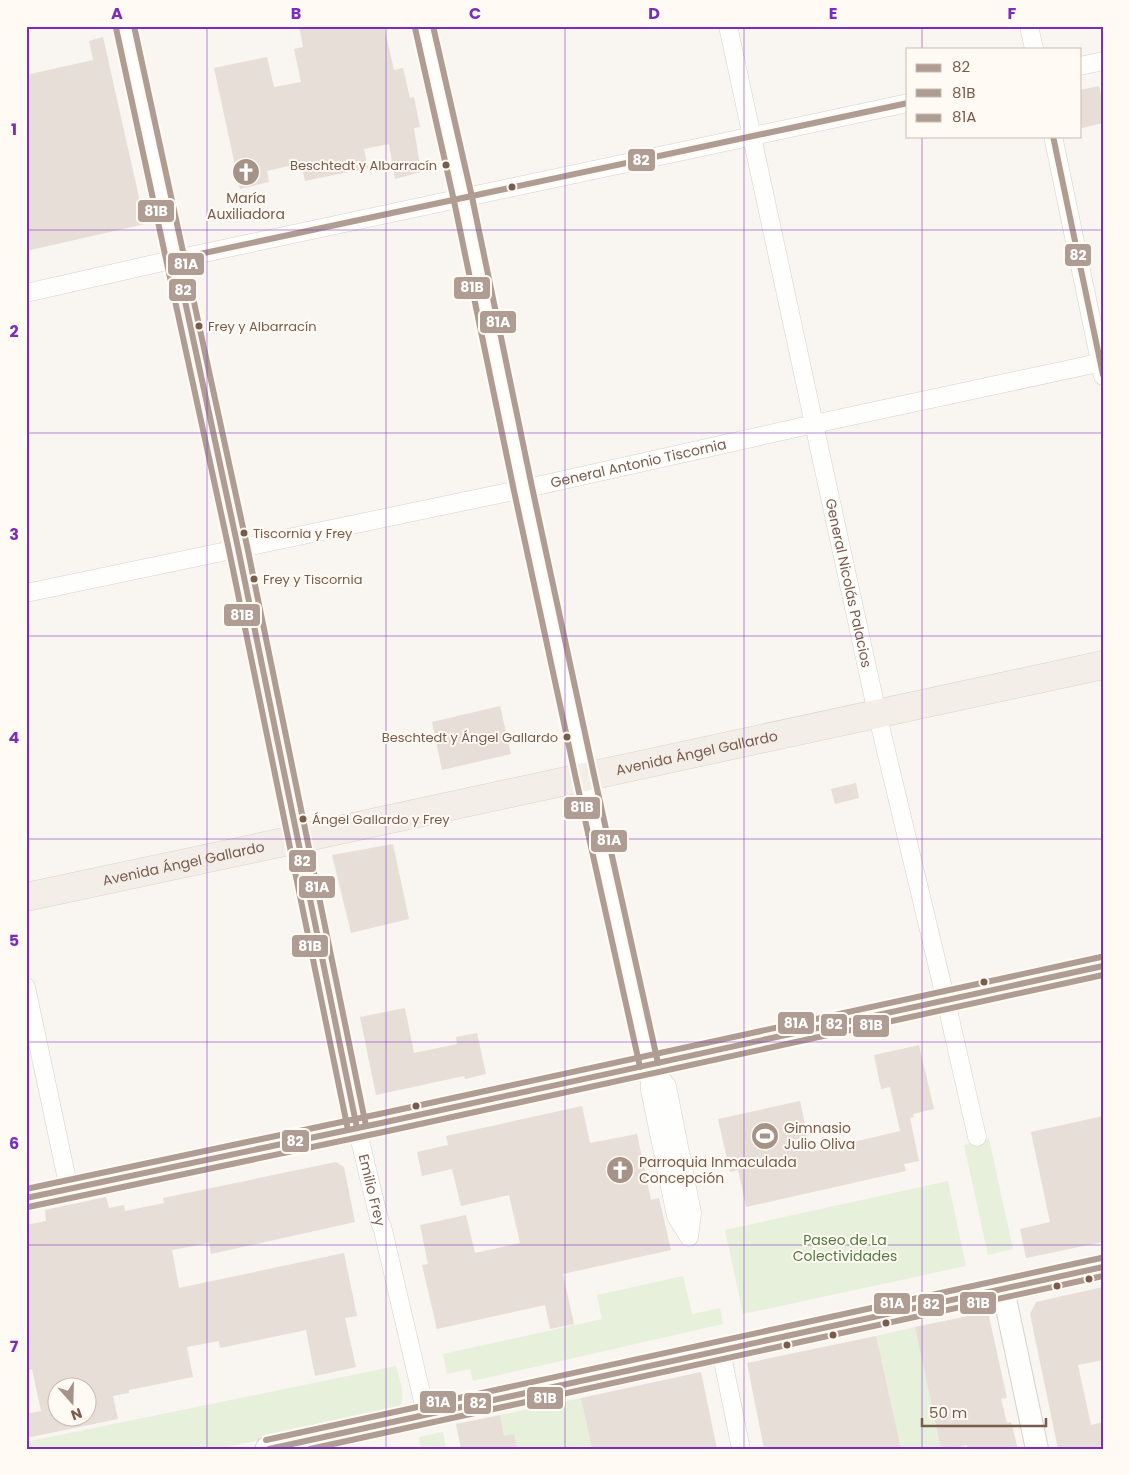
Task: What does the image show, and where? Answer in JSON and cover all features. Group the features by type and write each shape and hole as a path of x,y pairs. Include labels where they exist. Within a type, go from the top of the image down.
{"main road":[{"name":"Avenida Ángel Gallardo","path":"26,897 1103,664"},
{"path":"268,1449 1103,1267"}],"street":[{"name":"Emilio Frey","path":"125,26 238,548 357,1128 426,1414"},
{"path":"424,26 463,199 585,777 649,1065 650,1090 676,1216 688,1237 692,1213 667,1086 649,1065"},
{"name":"General Nicolás Palacios","path":"728,26 878,713 977,1137"},
{"path":"1029,26 1034,48"},
{"path":"1082,66 1103,61"},
{"path":"26,293 176,259 906,103"},
{"path":"1053,138 1102,367"},
{"name":"General Antonio Tiscornia","path":"26,593 523,488 814,424 1102,367"},
{"path":"26,1198 1103,966"},
{"path":"26,987 69,1189"},
{"path":"1003,1289 1037,1449"},
{"path":"721,1351 741,1449"}],"green space":[{"path":"989,1139 1013,1249 988,1255 964,1145"},
{"name":"Paseo de La Colectividades","path":"948,1181 966,1266 743,1314 725,1230"},
{"path":"683,1276 692,1314 720,1308 723,1324 473,1381 470,1369 447,1374 443,1354 602,1319 597,1295"},
{"path":"915,1327 941,1449 901,1449 876,1336"},
{"path":"396,1366 402,1390 401,1403 394,1412 218,1449 26,1449 26,1442"},
{"path":"581,1398 592,1449 517,1449 504,1436 500,1415"},
{"path":"443,1432 446,1449 421,1449 419,1437"}],"building":[{"path":"299,26 384,26 394,70 403,68 410,98 414,97 420,127 414,128 421,172 395,179 389,144 364,149 368,168 305,181 301,163 267,171 269,182 240,189 214,68 267,57 274,87 301,82 294,49 303,47"},
{"path":"103,37 145,224 26,251 26,75 93,60 89,41"},
{"path":"1099,86 1103,102 1103,123 1082,128 1082,90"},
{"path":"500,706 511,754 442,770 432,722"},
{"path":"856,783 859,798 835,804 831,789"},
{"path":"393,844 409,919 351,933 332,855"},
{"path":"405,1008 414,1053 457,1044 456,1037 477,1033 486,1074 465,1079 464,1076 376,1095 360,1017"},
{"path":"919,1045 934,1109 913,1114 914,1117 910,1118 919,1161 904,1164 906,1171 746,1207 738,1170 730,1172 718,1119 800,1101 811,1152 900,1131 890,1087 881,1089 874,1055"},
{"path":"582,1106 590,1143 637,1134 651,1200 659,1198 671,1250 563,1274 574,1324 550,1329 545,1305 437,1329 422,1265 428,1264 420,1225 466,1215 475,1253 520,1243 509,1195 461,1206 452,1169 422,1176 417,1152 448,1145 446,1136"},
{"path":"1103,1116 1103,1242 1026,1258 1020,1229 1050,1222 1031,1132"},
{"path":"336,1162 344,1167 355,1222 211,1254 209,1243 172,1250 179,1288 344,1253 357,1316 345,1318 356,1367 315,1376 306,1330 220,1348 219,1341 187,1347 193,1377 129,1390 129,1393 113,1396 118,1419 98,1423 98,1378 48,1378 48,1428 74,1428 26,1438 26,1414 41,1411 32,1369 26,1371 26,1225 46,1221 45,1210 106,1197 109,1208 124,1205 125,1211 164,1203 163,1198"},
{"path":"1103,1287 1103,1360 1078,1365 1091,1425 1103,1422 1103,1449 1058,1449 1030,1314 1036,1302"},
{"path":"988,1312 1007,1398 1001,1399 1007,1423 1011,1422 1018,1449 968,1449 967,1445 951,1449 941,1449 915,1327"},
{"path":"876,1336 901,1449 764,1449 747,1363"},
{"path":"701,1372 717,1449 592,1449 581,1398"},
{"path":"500,1415 504,1436 514,1434 517,1449 461,1449 456,1424"}],"transit line":[{"name":"81A","path":"134,26 247,546 366,1126"},
{"name":"81A","path":"433,26 472,197 532,487 658,1063"},
{"name":"81B","path":"116,28 229,550 348,1130"},
{"name":"81B","path":"415,28 454,201 576,779 640,1067"},
{"name":"82","path":"357,1128 238,548 176,259 906,103"},
{"name":"82","path":"1053,138 1103,375"},
{"name":"81A","path":"26,1189 1101,957"},
{"name":"82","path":"26,1198 386,1122 1103,966"},
{"name":"81B","path":"28,1207 388,1131 1103,975"},
{"name":"81A","path":"266,1440 1101,1258"},
{"name":"82","path":"269,1449 1103,1267"},
{"name":"81B","path":"310,1449 1103,1276"}],"place":[{"name":"Beschtedt y Albarracín","path":"446,165"},
{"name":"María Auxiliadora","path":"246,172"},
{"name":"Frey y Albarracín","path":"199,326"},
{"name":"Tiscornia y Frey","path":"244,533"},
{"name":"Frey y Tiscornia","path":"254,579"},
{"name":"Beschtedt y Ángel Gallardo","path":"567,737"},
{"name":"Ángel Gallardo y Frey","path":"303,819"},
{"name":"Gimnasio Julio Oliva","path":"765,1136"},
{"name":"Parroquia Inmaculada Concepción","path":"620,1170"}]}
